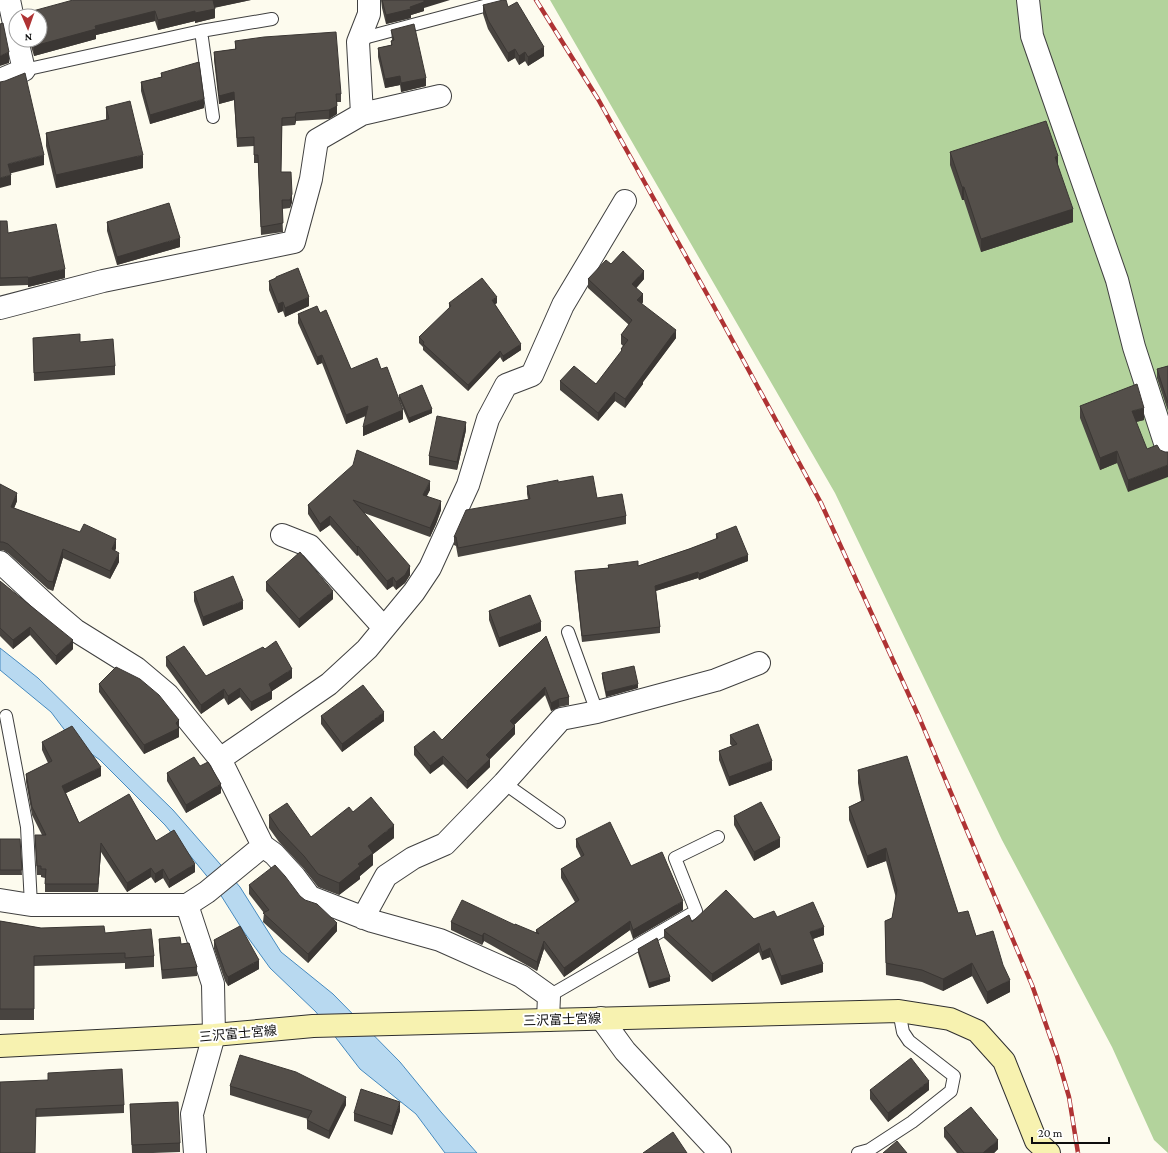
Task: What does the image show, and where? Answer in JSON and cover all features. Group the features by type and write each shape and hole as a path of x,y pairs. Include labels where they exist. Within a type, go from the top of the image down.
{"main road":[{"name":"三沢富士宮線","path":"0,1046 214,1035 313,1026 899,1010 950,1019 977,1031 1004,1061 1036,1141 1048,1153"}],"street":[{"path":"362,114 358,42 369,14 369,0"},
{"path":"1028,0 1032,36 1117,280 1134,347 1168,452"},
{"path":"0,80 24,70 20,48"},
{"path":"0,308 103,281 294,242 311,179 317,140 362,114 440,96"},
{"path":"220,759 329,684 367,649 414,592 430,568 468,485 488,419 506,385 532,375 563,305 625,200"},
{"path":"282,534 310,546 384,628"},
{"path":"0,562 75,630 136,668 168,695 220,759 263,846 274,854 295,877 310,897 363,918 440,940 521,976 549,996 548,1020"},
{"path":"363,918 386,876 413,858 445,844 504,783 561,719 597,712 716,680 759,663"},
{"path":"0,900 31,905 187,905 206,892 263,846"},
{"path":"187,905 213,984 214,1035 192,1114 195,1153"},
{"path":"601,1018 625,1051 720,1153"}],"lane":[{"path":"360,38 500,2"},
{"path":"24,70 201,31 272,18"},
{"path":"201,31 214,117"},
{"path":"568,632 597,712"},
{"path":"6,716 27,827 31,905"},
{"path":"504,783 559,822"},
{"path":"549,996 696,911 675,858 718,837"},
{"path":"858,1153 869,1150 912,1122 951,1091 954,1076 909,1041 903,1032 899,1010"}],"green space":[{"path":"550,0 1168,0 1168,1153 1154,1140 1112,1047 1002,840 835,493"}],"water":[{"path":"0,648 38,678 173,810 240,887 281,952 333,994 400,1062 477,1153 445,1153 416,1114 360,1069 316,1012 270,968 244,932 215,886 165,825 100,760 73,741 51,712 0,670"}],"building":[{"path":"73,0 213,0 215,9 195,13 195,11 158,20 155,11 95,26 96,29 48,42 48,8 44,8"},
{"path":"382,0 424,0 424,2 410,7 411,9 386,15"},
{"path":"506,0 508,7 517,2 544,47 528,57 525,52 519,56 515,49 508,53 488,20 483,5"},
{"path":"3,23 9,52 0,56 0,24"},
{"path":"414,24 426,78 401,83 400,76 385,79 378,48 392,45 391,41 394,40 391,30"},
{"path":"336,32 341,94 336,94 337,106 329,110 296,113 295,117 282,118 281,172 291,172 292,194 290,200 282,200 283,223 261,227 258,155 254,155 254,137 237,138 234,92 219,96 214,52 236,49 235,41 264,37"},
{"path":"199,62 204,99 150,115 141,82 162,77 161,73"},
{"path":"25,73 44,155 8,164 11,175 0,178 0,82"},
{"path":"130,101 143,155 56,175 46,133 109,119 106,107"},
{"path":"1046,121 1058,156 1055,157 1073,209 981,239 964,187 962,187 950,152"},
{"path":"169,203 180,238 117,257 107,222"},
{"path":"0,221 7,221 8,233 56,224 65,269 28,278 0,278"},
{"path":"623,251 644,271 632,284 643,294 637,300 676,330 625,399 615,392 598,413 560,381 574,366 596,384 628,340 621,335 632,320 588,279 606,260 611,264"},
{"path":"298,268 309,297 285,308 283,302 278,304 269,281"},
{"path":"482,278 497,297 492,300 521,344 503,356 500,351 468,385 423,344 424,342 419,337 451,306 449,303"},
{"path":"317,306 320,313 326,310 351,369 377,358 381,369 387,367 403,410 363,427 368,406 346,415 322,355 317,357 298,314"},
{"path":"80,334 80,342 113,339 115,366 34,373 33,338"},
{"path":"1168,366 1168,403 1157,369"},
{"path":"1137,384 1144,408 1132,411 1147,449 1157,445 1160,450 1168,452 1168,465 1128,480 1117,451 1100,458 1080,406"},
{"path":"422,385 432,409 409,418 399,395"},
{"path":"437,416 466,422 457,462 429,456"},
{"path":"357,450 430,481 423,495 441,501 430,528 353,500 410,566 405,575 396,582 393,577 387,581 358,546 357,547 330,516 320,524 308,505 353,465"},
{"path":"593,476 597,498 622,494 626,516 458,548 456,537 454,537 466,510 530,499 527,486 558,480 558,482"},
{"path":"0,484 17,493 11,507 80,532 84,524 116,539 112,549 119,553 110,571 63,549 53,582 48,581 8,544 0,542"},
{"path":"736,526 748,555 699,574 698,572 655,586 660,627 582,636 575,571 609,568 608,565 638,561 638,566 718,538 716,534"},
{"path":"300,552 333,591 299,619 266,582"},
{"path":"233,576 243,601 203,617 194,592"},
{"path":"0,581 73,640 56,656 30,627 13,640 0,628"},
{"path":"530,595 541,622 499,638 489,611"},
{"path":"546,636 569,697 559,699 551,703 545,687 510,721 515,726 486,755 490,759 467,781 443,756 430,766 414,747 434,731 442,740"},
{"path":"276,641 292,669 269,684 272,691 251,702 240,688 228,696 224,689 201,705 166,657 184,646 206,676 263,647 265,649"},
{"path":"634,666 638,684 606,692 602,673"},
{"path":"116,667 140,679 159,695 179,720 176,723 179,728 144,745 99,684"},
{"path":"363,685 384,712 342,744 321,716"},
{"path":"758,724 772,761 729,777 719,751 737,744 730,735"},
{"path":"72,726 101,767 62,786 79,823 129,794 156,841 174,830 195,864 169,880 163,869 155,874 151,868 127,883 101,843 98,884 45,884 46,869 41,869 41,866 37,866 35,835 46,835 32,807 26,774 52,761 42,742"},
{"path":"907,756 958,913 968,911 976,936 993,931 1003,965 1010,980 987,992 972,963 943,979 922,970 886,963 885,921 892,918 897,890 886,848 867,856 849,807 864,800 858,770"},
{"path":"194,757 200,766 208,762 221,784 186,805 167,773"},
{"path":"371,797 394,825 368,846 373,853 358,864 360,866 339,883 318,874 304,856 279,830 269,815 287,803 311,837 349,807 353,812"},
{"path":"761,802 780,838 754,852 734,816"},
{"path":"610,822 631,866 662,852 683,901 633,930 630,921 564,968 544,941 537,962 484,933 482,936 451,922 462,900 515,925 539,934 536,930 579,900 561,869 584,855 576,839"},
{"path":"0,839 20,839 22,870 0,870"},
{"path":"275,865 300,896 305,900 317,904 337,923 308,954 263,913 269,910 249,885"},
{"path":"726,890 754,919 774,911 777,917 813,902 824,927 810,932 823,964 781,976 770,948 762,952 759,943 712,974 664,930 689,915 692,922"},
{"path":"0,921 41,928 104,926 105,933 151,929 154,956 125,958 125,953 34,956 34,1009 0,1009"},
{"path":"240,926 259,960 228,977 214,940"},
{"path":"180,937 181,944 189,943 197,967 162,970 159,939"},
{"path":"657,938 670,977 649,983 638,949"},
{"path":"240,1055 296,1072 346,1097 329,1131 307,1120 312,1111 230,1086"},
{"path":"911,1058 929,1081 888,1113 870,1090"},
{"path":"122,1069 124,1105 36,1109 35,1153 0,1153 0,1082 48,1080 48,1073"},
{"path":"361,1089 400,1102 392,1126 354,1113"},
{"path":"178,1102 180,1143 132,1145 130,1104"},
{"path":"971,1107 998,1140 983,1153 964,1153 944,1128"},
{"path":"673,1132 687,1153 643,1153"},
{"path":"897,1141 907,1153 883,1153"}],"railway":[{"path":"536,0 598,99 712,303 821,503 919,717 1032,985 1057,1056 1069,1097 1078,1153"}]}
